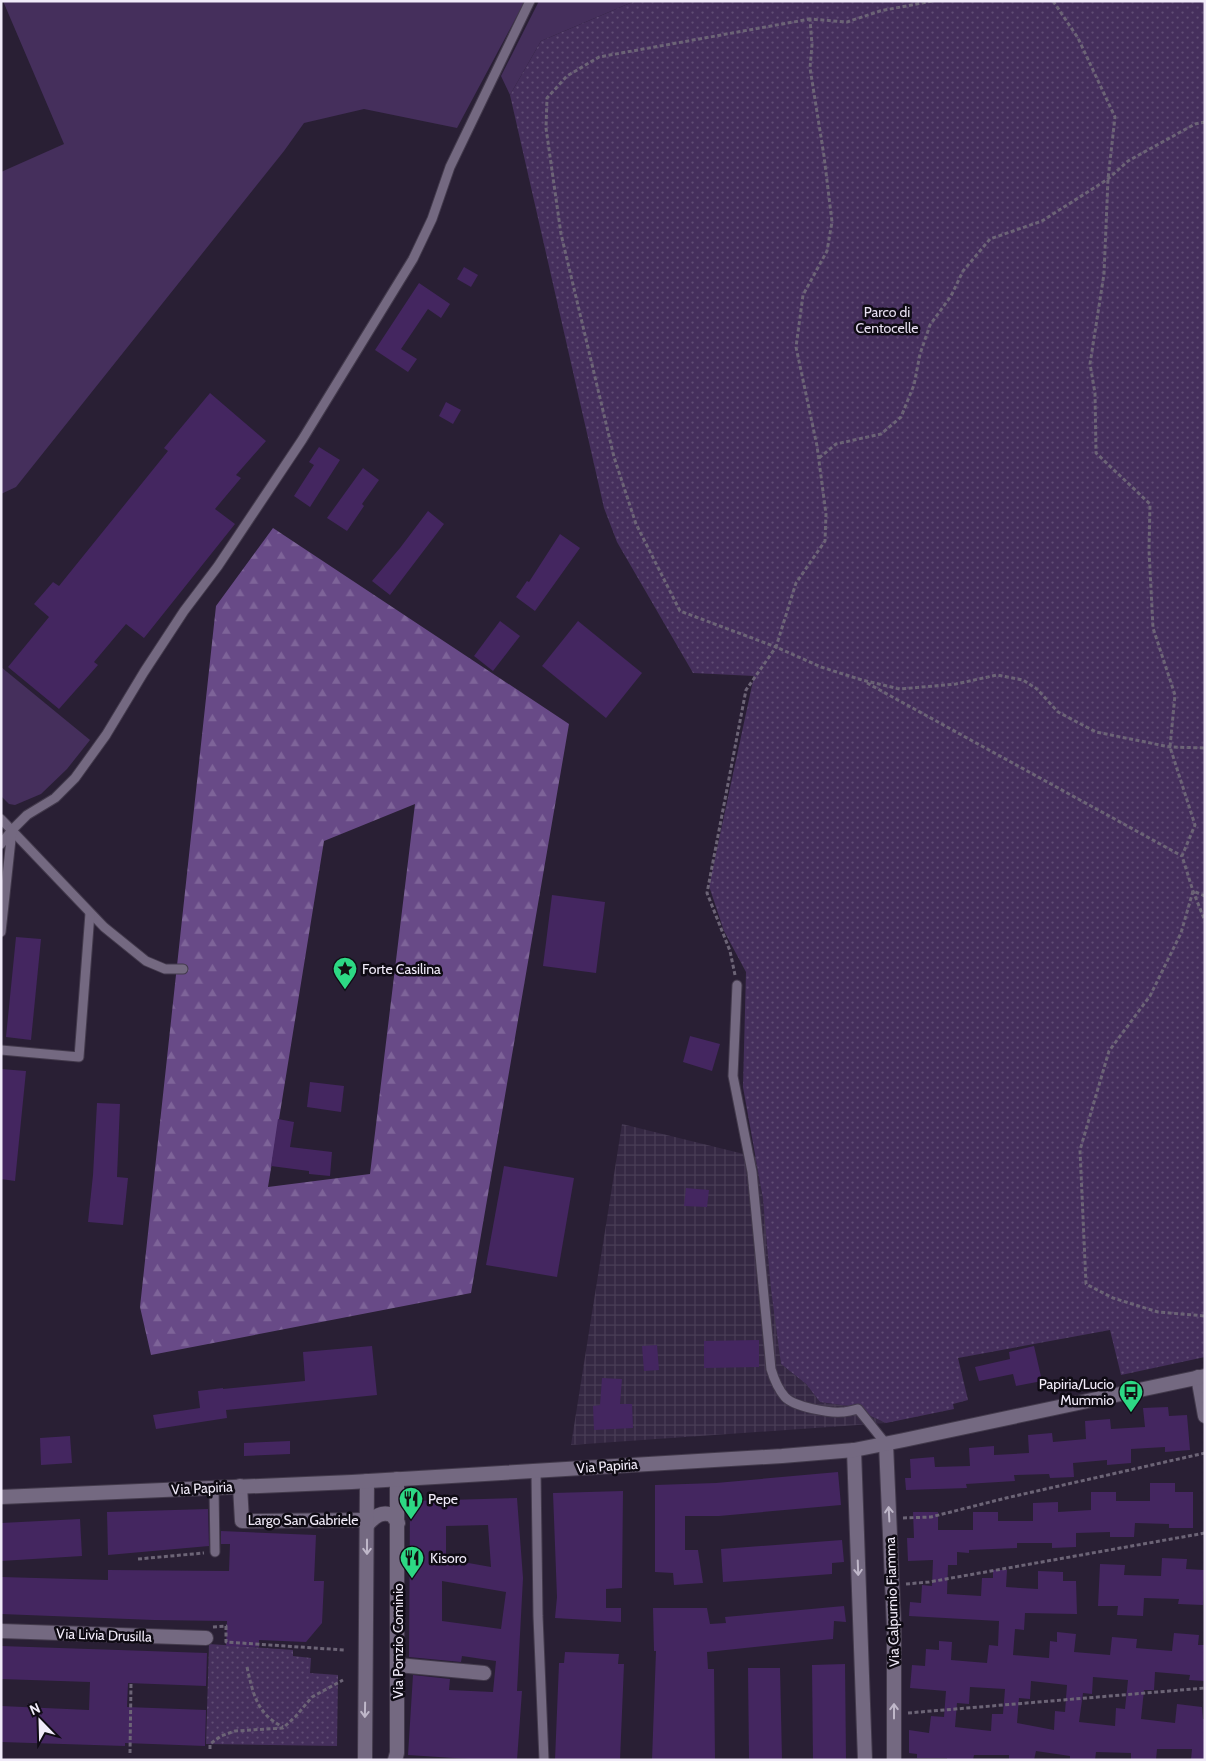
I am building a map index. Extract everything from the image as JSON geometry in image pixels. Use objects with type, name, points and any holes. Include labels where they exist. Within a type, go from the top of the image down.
[{"type":"street","name":"Via Papiria","points":[[1,1497],[367,1481],[854,1450],[1201,1377]]},
{"type":"street","points":[[1201,1377],[1205,1416]]},
{"type":"street","name":"Via Calpurnio Fiamma","points":[[886,1444],[893,1585],[894,1760]]},
{"type":"street","points":[[854,1450],[864,1760]]},
{"type":"street","name":"Via Ponzio Cominio","points":[[395,1760],[397,1753],[398,1665],[397,1479]]},
{"type":"street","points":[[365,1760],[367,1481]]},
{"type":"street","name":"Largo San Gabriele","points":[[240,1486],[242,1521],[368,1522]]},
{"type":"street","points":[[368,1522],[376,1516],[386,1514],[392,1515],[398,1523]]},
{"type":"street","name":"Via Livia Drusilla","points":[[1,1631],[206,1638]]},
{"type":"street","points":[[398,1665],[484,1673]]},
{"type":"lane","points":[[1,844],[28,815],[56,798],[75,778],[106,735],[184,611],[218,566],[302,440],[413,259],[432,219],[450,167],[530,1]]},
{"type":"lane","points":[[1,819],[104,927],[146,961],[165,969],[183,969]]},
{"type":"lane","points":[[1,932],[12,830]]},
{"type":"lane","points":[[1,1050],[79,1057],[90,913]]},
{"type":"lane","points":[[737,986],[733,1076],[752,1172],[771,1369],[786,1399],[797,1405],[841,1412],[858,1409],[886,1444]]},
{"type":"lane","points":[[536,1471],[538,1616],[544,1760]]},
{"type":"lane","points":[[214,1488],[216,1552]]},
{"type":"path","points":[[932,1],[880,11],[847,22],[810,19],[599,57],[567,76],[548,98],[546,128],[561,234],[614,457],[636,524],[680,611],[776,647],[821,667],[862,680],[900,689],[956,684],[997,675],[1024,680],[1037,689],[1058,712],[1096,732],[1170,747],[1205,748]]},
{"type":"path","points":[[1052,1],[1078,38],[1115,116],[1108,179],[1104,274],[1090,364],[1095,394],[1096,454],[1150,504],[1148,550],[1153,628],[1175,694],[1170,747],[1195,825],[1182,856],[1192,891],[1205,921]]},
{"type":"path","points":[[737,986],[730,951],[707,893],[746,690],[776,647],[796,583],[825,541],[826,514],[819,459],[796,347],[803,295],[827,251],[832,222],[823,147],[810,68],[812,45],[810,19]]},
{"type":"path","points":[[819,459],[836,444],[881,434],[902,417],[914,385],[920,354],[930,325],[951,296],[963,271],[990,239],[1042,221],[1108,179],[1128,161],[1194,124],[1205,122]]},
{"type":"path","points":[[862,680],[1182,856]]},
{"type":"path","points":[[1192,891],[1205,896]]},
{"type":"path","points":[[1192,891],[1181,933],[1150,996],[1109,1051],[1080,1150],[1086,1284],[1113,1298],[1158,1312],[1205,1316]]},
{"type":"path","points":[[890,1519],[931,1517],[1016,1495],[1205,1453]]},
{"type":"path","points":[[893,1585],[929,1582],[1205,1533]]},
{"type":"path","points":[[138,1559],[216,1552]]},
{"type":"path","points":[[206,1638],[206,1628],[226,1626],[226,1642],[344,1650]]},
{"type":"path","points":[[247,1667],[251,1687],[258,1705],[270,1721],[283,1728]]},
{"type":"path","points":[[210,1748],[210,1744],[221,1736],[235,1731],[283,1728],[312,1697],[343,1680]]},
{"type":"path","points":[[130,1753],[131,1683]]},
{"type":"path","points":[[894,1714],[1205,1688]]},
{"type":"shaded area","points":[[622,1124],[756,1157],[763,1199],[781,1364],[806,1384],[820,1402],[848,1406],[886,1423],[571,1445]]},
{"type":"green space","points":[[3,1],[525,1],[457,128],[364,109],[304,123],[284,151],[16,487],[1,494],[1,172],[64,144]]},
{"type":"green space","points":[[539,1],[635,1],[541,41],[510,95],[501,76]]},
{"type":"green space","name":"Parco di Centocelle","points":[[635,1],[1205,1],[1205,1357],[1121,1375],[1110,1330],[958,1358],[968,1400],[953,1404],[954,1409],[886,1423],[848,1406],[820,1402],[806,1384],[781,1364],[771,1289],[763,1199],[743,1087],[746,972],[724,931],[709,886],[754,676],[693,673],[617,542],[604,508],[510,95],[541,41]]},
{"type":"green space","points":[[273,528],[569,724],[471,1293],[151,1355],[140,1307],[216,606]],"holes":[[[415,804],[370,1174],[268,1187],[324,841]]]},
{"type":"green space","points":[[1,667],[90,740],[67,769],[41,794],[15,805],[9,804],[1,796]]},
{"type":"green space","points":[[209,1644],[293,1650],[293,1656],[311,1658],[310,1673],[338,1675],[337,1746],[206,1744]]},
{"type":"building","points":[[464,267],[478,275],[471,287],[457,279]]},
{"type":"building","points":[[419,283],[450,304],[441,318],[428,309],[401,349],[417,359],[408,372],[375,350]]},
{"type":"building","points":[[210,393],[266,441],[236,475],[241,478],[215,509],[235,524],[144,638],[126,624],[94,662],[98,665],[59,709],[8,667],[49,617],[34,604],[53,582],[59,586],[168,451],[164,448]]},
{"type":"building","points":[[446,402],[461,410],[453,424],[439,416]]},
{"type":"building","points":[[319,447],[340,460],[310,507],[294,496],[314,465],[309,462]]},
{"type":"building","points":[[363,468],[379,480],[362,504],[364,506],[347,531],[327,518]]},
{"type":"building","points":[[428,511],[444,524],[390,595],[372,581]]},
{"type":"building","points":[[560,534],[580,548],[535,611],[516,597],[527,581],[529,582]]},
{"type":"building","points":[[500,621],[520,636],[493,671],[474,656]]},
{"type":"building","points":[[578,621],[642,673],[606,718],[542,666]]},
{"type":"building","points":[[552,895],[605,902],[596,973],[543,966]]},
{"type":"building","points":[[16,937],[41,939],[31,1040],[6,1037]]},
{"type":"building","points":[[690,1036],[720,1044],[712,1071],[683,1062]]},
{"type":"building","points":[[1,1069],[26,1071],[15,1181],[1,1179]]},
{"type":"building","points":[[310,1082],[344,1086],[341,1112],[307,1107]]},
{"type":"building","points":[[97,1103],[120,1104],[117,1177],[128,1178],[123,1225],[88,1222]]},
{"type":"building","points":[[278,1119],[294,1122],[290,1147],[332,1152],[330,1176],[309,1174],[309,1171],[271,1166]]},
{"type":"building","points":[[504,1166],[574,1178],[557,1277],[486,1265]]},
{"type":"building","points":[[686,1188],[709,1190],[707,1207],[684,1206]]},
{"type":"building","points":[[759,1340],[759,1367],[704,1368],[704,1341]]},
{"type":"building","points":[[657,1345],[659,1370],[644,1371],[642,1346]]},
{"type":"building","points":[[372,1346],[377,1395],[226,1410],[227,1418],[156,1429],[153,1415],[200,1408],[198,1391],[305,1381],[303,1352]]},
{"type":"building","points":[[1034,1346],[1042,1381],[1016,1386],[1013,1374],[979,1381],[975,1367],[1010,1359],[1009,1352]]},
{"type":"building","points":[[602,1378],[622,1379],[620,1404],[632,1404],[633,1428],[594,1430],[593,1406],[600,1405]]},
{"type":"building","points":[[1168,1407],[1169,1416],[1187,1415],[1190,1450],[1165,1452],[1165,1447],[1131,1449],[1131,1463],[1107,1465],[1107,1460],[1073,1463],[1074,1477],[1050,1478],[1049,1474],[1014,1475],[1015,1481],[966,1484],[967,1488],[906,1490],[905,1478],[911,1478],[910,1459],[934,1457],[935,1467],[970,1466],[969,1448],[994,1446],[994,1455],[1029,1453],[1028,1435],[1052,1433],[1053,1442],[1086,1439],[1085,1421],[1110,1419],[1111,1429],[1145,1427],[1143,1408]]},
{"type":"building","points":[[70,1436],[72,1463],[41,1465],[40,1438]]},
{"type":"building","points":[[290,1441],[290,1454],[244,1456],[244,1443]]},
{"type":"building","points":[[838,1472],[841,1505],[719,1516],[685,1516],[685,1550],[698,1550],[703,1583],[674,1585],[673,1573],[655,1572],[655,1485],[716,1483]]},
{"type":"building","points":[[1150,1483],[1175,1483],[1175,1492],[1193,1492],[1193,1528],[1169,1528],[1169,1524],[1135,1523],[1134,1537],[1110,1537],[1110,1532],[1076,1533],[1076,1547],[1052,1548],[1052,1543],[1017,1543],[1017,1548],[969,1550],[969,1553],[957,1552],[957,1565],[948,1565],[947,1594],[981,1596],[982,1578],[993,1578],[993,1570],[1007,1570],[1006,1587],[1038,1589],[1038,1571],[1063,1572],[1063,1581],[1076,1581],[1077,1614],[1025,1613],[1024,1630],[1015,1629],[1013,1655],[1049,1658],[1050,1641],[1057,1642],[1057,1632],[1076,1634],[1074,1652],[1110,1655],[1112,1637],[1137,1639],[1136,1648],[1172,1651],[1174,1633],[1199,1635],[1198,1645],[1205,1645],[1205,1681],[1189,1680],[1190,1675],[1155,1672],[1154,1690],[1144,1690],[1141,1719],[1175,1723],[1177,1704],[1202,1707],[1203,1719],[1205,1719],[1205,1760],[1191,1760],[1192,1749],[1157,1749],[1156,1760],[1131,1760],[1131,1753],[1096,1752],[1095,1760],[1070,1760],[1070,1756],[1036,1751],[1034,1760],[1009,1760],[1009,1755],[974,1755],[973,1760],[947,1760],[947,1758],[917,1758],[917,1754],[909,1753],[909,1730],[929,1733],[931,1716],[944,1717],[946,1691],[910,1688],[912,1665],[925,1666],[926,1649],[939,1650],[939,1641],[952,1642],[951,1660],[987,1663],[989,1645],[998,1646],[999,1621],[909,1616],[910,1602],[921,1603],[922,1585],[932,1586],[933,1560],[908,1561],[907,1538],[914,1538],[913,1512],[938,1512],[938,1530],[973,1530],[973,1512],[998,1512],[998,1521],[1033,1521],[1033,1503],[1058,1502],[1058,1512],[1091,1510],[1091,1492],[1116,1492],[1116,1501],[1150,1501]],"holes":[[[1093,1677],[1128,1680],[1125,1709],[1116,1708],[1115,1726],[1079,1722],[1083,1693],[1092,1694]],[[1031,1681],[1067,1685],[1065,1712],[1055,1711],[1054,1730],[1017,1723],[1019,1698],[1030,1699]],[[970,1687],[1005,1689],[1003,1714],[992,1714],[991,1731],[955,1727],[957,1703],[969,1704]]]},
{"type":"building","points":[[623,1491],[622,1588],[606,1589],[606,1608],[621,1608],[621,1622],[555,1618],[557,1597],[553,1493]]},
{"type":"building","points":[[517,1498],[523,1578],[517,1691],[522,1691],[517,1760],[484,1760],[408,1755],[413,1675],[450,1679],[449,1690],[493,1692],[496,1661],[462,1656],[461,1662],[409,1657],[410,1501]],"holes":[[[488,1525],[491,1567],[446,1559],[446,1526]],[[442,1581],[506,1592],[501,1629],[442,1621]]]},
{"type":"building","points":[[208,1509],[209,1546],[108,1555],[107,1512]]},
{"type":"building","points":[[80,1519],[82,1556],[1,1561],[1,1523]]},
{"type":"building","points":[[221,1531],[316,1535],[314,1581],[324,1581],[322,1623],[306,1642],[259,1640],[259,1647],[226,1646],[227,1621],[1,1614],[1,1577],[108,1580],[108,1570],[229,1571],[230,1544],[221,1544]]},
{"type":"building","points":[[842,1540],[844,1562],[832,1563],[832,1574],[723,1582],[721,1549]]},
{"type":"building","points":[[1162,1558],[1187,1559],[1186,1569],[1204,1570],[1203,1605],[1178,1604],[1179,1599],[1144,1598],[1143,1616],[1117,1615],[1118,1606],[1098,1606],[1100,1564],[1125,1565],[1124,1575],[1161,1576]]},
{"type":"building","points":[[844,1606],[846,1622],[834,1621],[833,1639],[707,1652],[708,1669],[714,1669],[715,1760],[652,1760],[656,1651],[654,1651],[653,1608],[707,1608],[710,1624],[726,1623],[725,1617]]},
{"type":"building","points":[[1,1646],[207,1653],[206,1686],[128,1683],[127,1707],[206,1710],[205,1746],[125,1743],[125,1746],[1,1742],[1,1706],[89,1710],[90,1682],[1,1679]]},
{"type":"building","points":[[565,1652],[619,1654],[618,1664],[624,1664],[620,1760],[555,1760],[559,1663],[564,1663]]},
{"type":"building","points":[[845,1664],[846,1760],[813,1760],[812,1665]]},
{"type":"building","points":[[748,1668],[780,1668],[782,1760],[749,1760]]},
{"type":"place","name":"Forte Casilina","points":[[345,990]]},
{"type":"place","name":"Papiria/Lucio Mummio","points":[[1131,1413]]},
{"type":"place","name":"Pepe","points":[[411,1520]]},
{"type":"place","name":"Kisoro","points":[[412,1579]]}]
